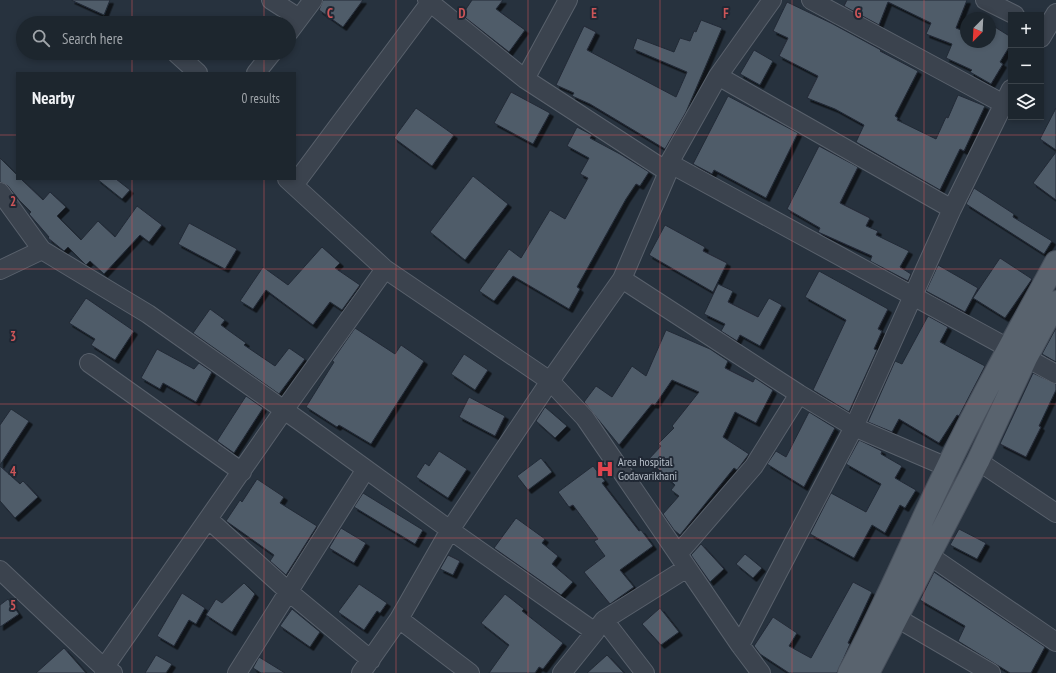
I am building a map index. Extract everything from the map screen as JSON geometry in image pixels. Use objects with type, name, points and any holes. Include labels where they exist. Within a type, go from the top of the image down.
[{"type":"main road","points":[[868,673],[930,556],[967,479],[978,462],[1017,353],[1056,262]]},
{"type":"main road","points":[[849,673],[879,616],[947,467],[1017,353],[1056,302]]},
{"type":"street","points":[[271,0],[286,16]]},
{"type":"street","points":[[296,22],[314,0]]},
{"type":"street","points":[[525,79],[568,0]]},
{"type":"street","points":[[208,519],[290,592],[366,666],[399,619],[450,530],[550,381],[622,279],[669,168],[718,76],[772,0]]},
{"type":"street","points":[[740,646],[854,427],[912,295],[1007,96],[811,0]]},
{"type":"street","points":[[985,0],[1009,12]]},
{"type":"street","points":[[296,175],[430,1],[525,79],[669,168],[912,295],[1056,374]]},
{"type":"street","points":[[1044,29],[1056,13]]},
{"type":"street","points":[[184,60],[197,72]]},
{"type":"street","points":[[257,72],[266,60]]},
{"type":"street","points":[[718,76],[952,209]]},
{"type":"street","points":[[291,182],[385,269],[550,381],[585,418],[740,646],[761,673]]},
{"type":"street","points":[[0,192],[42,250],[148,314],[450,530],[599,626],[645,673]]},
{"type":"street","points":[[0,270],[42,250]]},
{"type":"street","points":[[0,570],[107,671],[208,519],[385,269]]},
{"type":"street","points":[[622,279],[799,394],[854,427],[947,467]]},
{"type":"street","points":[[89,363],[242,472]]},
{"type":"street","points":[[562,673],[599,626],[682,561],[754,466],[799,394]]},
{"type":"street","points":[[978,462],[1056,513]]},
{"type":"street","points":[[238,673],[366,469]]},
{"type":"street","points":[[930,556],[1056,642]]},
{"type":"street","points":[[897,618],[991,673]]},
{"type":"street","points":[[399,619],[470,673]]},
{"type":"building","points":[[71,0],[110,0],[104,15]]},
{"type":"building","points":[[323,0],[363,0],[343,27],[319,10]]},
{"type":"building","points":[[472,0],[503,0],[496,9],[525,30],[509,52],[462,15]]},
{"type":"building","points":[[847,0],[967,0],[962,12],[960,12],[960,18],[956,28],[960,30],[960,48],[996,48],[996,28],[1008,35],[1008,49],[1000,62],[1003,64],[991,84],[970,72],[972,70],[946,58],[952,44],[926,34],[931,23],[888,2],[879,25],[844,6]]},
{"type":"building","points":[[787,2],[831,23],[918,71],[895,116],[898,118],[897,120],[936,139],[946,117],[948,118],[958,95],[985,106],[964,151],[960,149],[940,190],[856,142],[864,125],[835,109],[807,98],[818,76],[779,56],[788,38],[773,31]]},
{"type":"building","points":[[701,20],[722,28],[686,112],[665,149],[590,104],[572,96],[574,93],[556,85],[584,26],[596,32],[587,50],[676,97],[687,72],[633,49],[637,38],[674,52],[680,38],[690,41]]},
{"type":"building","points":[[754,50],[773,61],[760,85],[740,74]]},
{"type":"building","points":[[511,92],[550,113],[533,144],[494,123]]},
{"type":"building","points":[[728,96],[798,133],[766,198],[714,170],[712,174],[693,164]]},
{"type":"building","points":[[416,108],[454,135],[432,166],[394,138]]},
{"type":"building","points":[[1056,108],[1056,150],[1040,139]]},
{"type":"building","points":[[577,127],[592,135],[590,138],[649,172],[640,186],[636,184],[626,199],[577,287],[580,289],[569,309],[513,276],[494,301],[479,291],[509,249],[521,258],[550,210],[565,219],[588,178],[580,174],[589,158],[567,146]]},
{"type":"building","points":[[819,146],[858,167],[840,203],[870,218],[866,226],[878,231],[876,235],[909,251],[900,267],[911,274],[908,281],[870,261],[872,256],[818,232],[820,228],[787,209]]},
{"type":"building","points":[[1056,152],[1056,200],[1033,183]]},
{"type":"building","points":[[0,158],[16,174],[16,180],[22,180],[43,200],[50,192],[66,207],[57,216],[81,240],[98,221],[115,237],[137,206],[162,225],[149,242],[140,235],[104,274],[90,261],[86,265],[68,247],[64,251],[48,238],[49,237],[29,214],[31,212],[8,186],[0,182]]},
{"type":"building","points":[[473,176],[508,204],[465,260],[430,232]]},
{"type":"building","points":[[98,180],[117,180],[130,190],[122,199]]},
{"type":"building","points":[[974,188],[1014,214],[1013,217],[1052,241],[1044,254],[966,204]]},
{"type":"building","points":[[189,223],[237,249],[225,269],[178,244]]},
{"type":"building","points":[[665,225],[705,247],[703,251],[727,263],[713,292],[649,255]]},
{"type":"building","points":[[322,247],[340,263],[335,268],[360,285],[342,310],[330,302],[313,325],[266,290],[253,309],[240,301],[263,267],[288,285]]},
{"type":"building","points":[[1000,258],[1032,279],[1005,318],[973,298]]},
{"type":"building","points":[[938,265],[978,288],[965,312],[926,291]]},
{"type":"building","points":[[819,271],[888,309],[878,329],[882,331],[874,349],[877,350],[849,412],[813,390],[846,320],[805,297]]},
{"type":"building","points":[[718,284],[733,291],[728,302],[758,317],[769,298],[782,305],[760,346],[740,335],[737,341],[721,331],[725,324],[704,314]]},
{"type":"building","points":[[86,298],[134,331],[115,360],[91,345],[95,339],[69,323]]},
{"type":"building","points":[[210,309],[225,320],[221,325],[246,343],[244,345],[275,366],[289,348],[305,359],[279,394],[193,333]]},
{"type":"building","points":[[928,316],[948,327],[940,342],[985,366],[959,416],[957,415],[939,443],[899,419],[892,432],[868,422],[895,361],[902,364]]},
{"type":"building","points":[[355,328],[395,354],[401,345],[424,361],[371,444],[339,425],[337,427],[306,407],[334,362],[332,361]]},
{"type":"building","points":[[1056,328],[1056,362],[1042,354]]},
{"type":"building","points":[[666,330],[710,349],[728,361],[725,368],[753,382],[755,378],[773,390],[756,423],[735,412],[723,437],[749,454],[737,470],[734,468],[680,535],[674,530],[663,514],[679,496],[671,490],[675,485],[648,460],[661,446],[658,444],[674,428],[672,426],[699,392],[672,380],[655,405],[652,404],[619,445],[584,402],[596,386],[612,397],[632,366],[646,376]]},
{"type":"building","points":[[157,349],[194,369],[199,363],[212,372],[196,402],[163,383],[160,389],[141,378]]},
{"type":"building","points":[[464,354],[488,370],[475,390],[451,374]]},
{"type":"building","points":[[1033,373],[1056,384],[1056,390],[1039,426],[1041,427],[1026,457],[1000,444]]},
{"type":"building","points":[[246,396],[263,408],[234,453],[217,441]]},
{"type":"building","points":[[469,397],[505,416],[495,436],[459,417]]},
{"type":"building","points":[[545,407],[567,426],[555,438],[536,421]]},
{"type":"building","points":[[11,409],[29,421],[0,465],[0,425]]},
{"type":"building","points":[[809,412],[835,428],[804,487],[767,464],[776,451],[786,457]]},
{"type":"building","points":[[859,440],[882,451],[881,454],[902,466],[895,478],[916,490],[905,508],[900,505],[885,533],[872,525],[854,558],[810,534],[831,493],[866,512],[881,484],[846,464]]},
{"type":"building","points":[[439,451],[467,469],[448,498],[416,477],[425,463],[429,466]]},
{"type":"building","points":[[541,458],[552,472],[528,490],[517,476]]},
{"type":"building","points":[[0,466],[20,484],[23,481],[38,497],[15,518],[0,501]]},
{"type":"building","points":[[593,466],[605,481],[602,483],[639,531],[641,530],[653,546],[620,570],[634,587],[610,604],[584,572],[605,556],[594,541],[598,539],[573,505],[569,507],[558,492]]},
{"type":"building","points":[[257,479],[284,497],[280,503],[317,526],[286,575],[270,561],[274,555],[226,521],[240,500],[242,502]]},
{"type":"building","points":[[363,493],[423,530],[415,544],[354,507]]},
{"type":"building","points":[[516,518],[545,539],[542,543],[558,556],[552,564],[573,582],[561,595],[494,548]]},
{"type":"building","points":[[341,528],[366,543],[354,563],[329,548]]},
{"type":"building","points":[[959,529],[986,543],[977,559],[950,545]]},
{"type":"building","points":[[701,544],[724,569],[710,582],[691,555]]},
{"type":"building","points":[[745,554],[762,568],[753,578],[736,564]]},
{"type":"building","points":[[448,555],[460,561],[453,575],[440,569]]},
{"type":"building","points":[[934,572],[1045,647],[1031,673],[1010,673],[958,641],[965,626],[920,600]]},
{"type":"building","points":[[853,582],[872,592],[848,643],[850,644],[837,673],[789,673],[760,654],[754,646],[773,617],[797,633],[789,646],[811,658]]},
{"type":"building","points":[[244,583],[255,594],[232,632],[206,615],[216,599],[222,603]]},
{"type":"building","points":[[359,584],[387,603],[380,613],[377,611],[364,630],[338,612]]},
{"type":"building","points":[[182,593],[205,608],[196,624],[189,620],[174,646],[157,636]]},
{"type":"building","points":[[505,594],[524,609],[522,611],[563,643],[543,669],[539,667],[535,673],[489,673],[509,645],[481,623]]},
{"type":"building","points":[[8,599],[19,614],[0,627],[0,605]]},
{"type":"building","points":[[660,608],[679,632],[661,645],[642,624]]},
{"type":"building","points":[[292,609],[320,632],[310,647],[280,626]]},
{"type":"building","points":[[64,648],[86,673],[36,673]]},
{"type":"building","points":[[156,655],[172,664],[166,673],[145,673]]},
{"type":"building","points":[[607,655],[624,673],[587,673]]},
{"type":"building","points":[[259,657],[285,673],[261,673],[253,668]]},
{"type":"place","name":"Area hospital Godavarikhani","points":[[605,469]]}]
